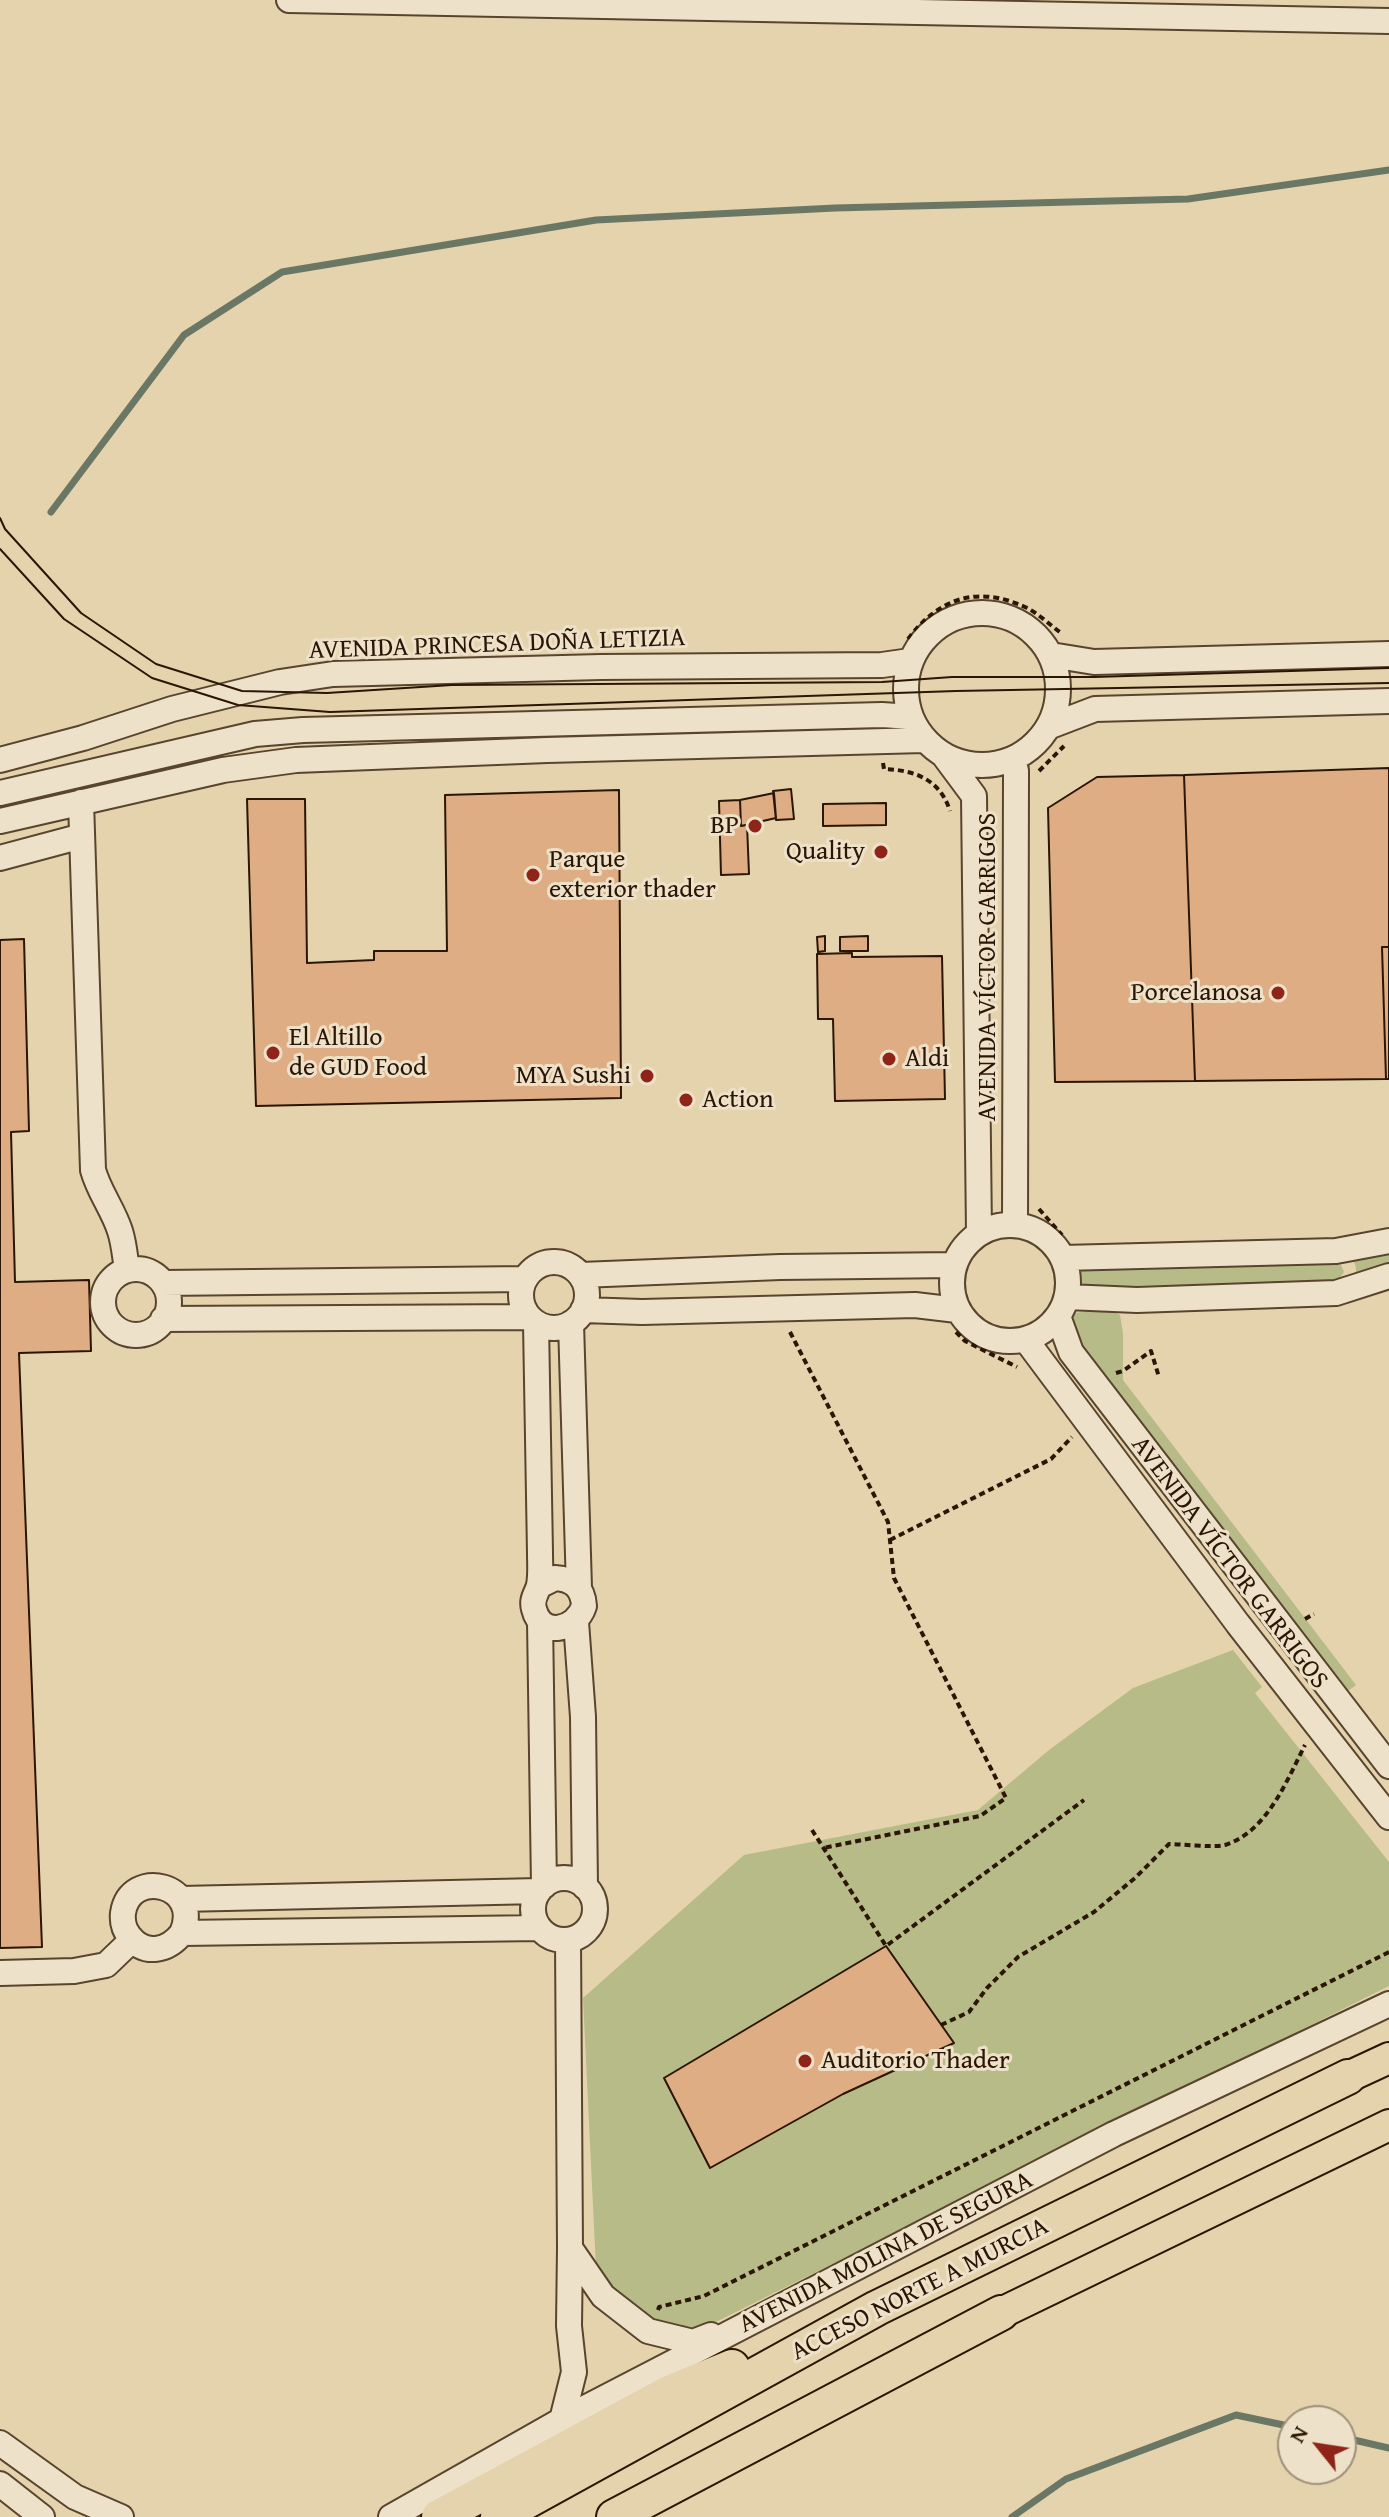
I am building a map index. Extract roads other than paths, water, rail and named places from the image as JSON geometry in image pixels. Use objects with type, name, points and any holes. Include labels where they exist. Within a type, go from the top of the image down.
[{"type":"highway","name":"ACCESO NORTE A MURCIA","points":[[498,2517],[877,2308],[1348,2077]]},
{"type":"highway","points":[[439,2517],[669,2393],[877,2308]]},
{"type":"highway","points":[[642,2517],[1001,2313]]},
{"type":"highway","points":[[614,2517],[1001,2313]]},
{"type":"highway","points":[[650,2517],[688,2492]]},
{"type":"main road","points":[[1348,2077],[1389,2058]]},
{"type":"main road","points":[[1001,2313],[1389,2125]]},
{"type":"street","points":[[289,0],[1389,21]]},
{"type":"street","points":[[991,613],[1018,621],[1039,638],[1051,655],[1058,683],[1057,706],[1048,727],[1031,748],[1009,761],[983,766],[945,757],[924,740],[911,717],[905,688],[908,651],[939,625],[964,614],[991,613]]},
{"type":"street","name":"AVENIDA PRINCESA DOÑA LETIZIA","points":[[0,760],[83,738],[186,705],[280,682],[333,674],[586,667],[882,665],[908,651]]},
{"type":"street","points":[[1051,655],[1094,662],[1389,654]]},
{"type":"street","points":[[1048,727],[1095,709],[1389,701]]},
{"type":"street","points":[[0,793],[255,734],[303,730],[911,717]]},
{"type":"street","points":[[0,821],[223,770],[296,760],[924,740]]},
{"type":"street","name":"AVENIDA VÍCTOR GARRIGOS","points":[[945,757],[974,796],[979,1233]]},
{"type":"street","name":"AVENIDA VÍCTOR GARRIGOS","points":[[1009,761],[1016,770],[1015,1224]]},
{"type":"street","points":[[81,802],[93,1170],[98,1188],[121,1232],[127,1270]]},
{"type":"street","points":[[0,858],[82,836]]},
{"type":"street","points":[[163,1319],[532,1320],[554,1328],[577,1316],[915,1305],[952,1317],[987,1337],[1007,1342],[1026,1340],[1044,1331],[1063,1307],[1068,1278],[1063,1258],[1052,1241],[1035,1230],[1015,1224],[997,1225],[979,1233],[963,1247],[954,1265],[952,1317]]},
{"type":"street","points":[[1063,1258],[1336,1251],[1389,1241]]},
{"type":"street","points":[[1336,1251],[1350,1262],[1349,1279],[1336,1293]]},
{"type":"street","points":[[576,1622],[562,1629],[546,1626],[535,1613],[533,1602],[539,1586],[532,1320],[522,1305],[521,1292],[532,1269],[556,1261],[569,1265],[581,1275],[587,1298],[577,1316],[579,1588],[584,1606],[576,1622],[583,1717],[585,1887]]},
{"type":"street","points":[[581,1275],[780,1267],[954,1265]]},
{"type":"street","points":[[143,1269],[163,1283],[169,1301],[163,1319],[150,1331],[142,1334],[121,1331],[112,1325],[106,1315],[104,1293],[109,1283],[127,1270],[143,1269]]},
{"type":"street","points":[[1063,1307],[1137,1300],[1336,1293],[1389,1276]]},
{"type":"street","points":[[163,1283],[525,1279]]},
{"type":"street","name":"AVENIDA VÍCTOR GARRIGOS","points":[[1063,1307],[1071,1352],[1389,1766]]},
{"type":"street","name":"AVENIDA VÍCTOR GARRIGOS","points":[[1026,1340],[1238,1624],[1389,1817]]},
{"type":"street","points":[[539,1586],[555,1578],[572,1581],[579,1588]]},
{"type":"street","points":[[181,1899],[542,1888],[559,1879],[568,1879],[585,1887],[595,1907],[588,1929],[579,1936],[568,1940],[552,1938],[539,1928],[533,1913],[535,1898],[542,1888],[540,1621]]},
{"type":"street","points":[[145,1887],[165,1887],[181,1899],[187,1916],[182,1933],[176,1941],[158,1949],[149,1949],[132,1940],[126,1931],[124,1910],[135,1892],[145,1887]]},
{"type":"street","points":[[182,1933],[539,1928]]},
{"type":"street","points":[[0,1973],[74,1971],[106,1965],[132,1940]]},
{"type":"street","points":[[562,2420],[574,2372],[569,2326],[568,1940]]},
{"type":"street","name":"AVENIDA MOLINA DE SEGURA","points":[[391,2517],[562,2420],[1114,2134],[1389,2004]]},
{"type":"street","points":[[570,2248],[603,2296],[649,2331],[693,2342],[759,2318]]},
{"type":"street","points":[[0,2443],[75,2497],[121,2517]]},
{"type":"street","points":[[0,2484],[42,2517]]},
{"type":"waterway","points":[[51,512],[184,335],[282,272],[596,220],[835,208],[1188,199],[1389,170]]},
{"type":"waterway","points":[[1012,2517],[1066,2479],[1236,2415],[1277,2424]]},
{"type":"waterway","points":[[1357,2441],[1389,2448]]},
{"type":"tram line","points":[[0,518],[5,529],[81,613],[156,664],[242,691],[327,693],[452,685],[882,682],[952,677],[1094,677],[1389,668]]},
{"type":"tram line","points":[[0,549],[64,619],[152,678],[238,705],[330,712],[956,691],[1389,683]]},
{"type":"place","name":"BP","points":[[755,826]]},
{"type":"place","name":"Quality","points":[[881,852]]},
{"type":"place","name":"Parque exterior thader","points":[[533,875]]},
{"type":"place","name":"Porcelanosa","points":[[1278,993]]},
{"type":"place","name":"El Altillo de GUD Food","points":[[273,1053]]},
{"type":"place","name":"Aldi","points":[[889,1059]]},
{"type":"place","name":"MYA Sushi","points":[[647,1076]]},
{"type":"place","name":"Action","points":[[686,1100]]},
{"type":"place","name":"Auditorio Thader","points":[[805,2061]]}]
